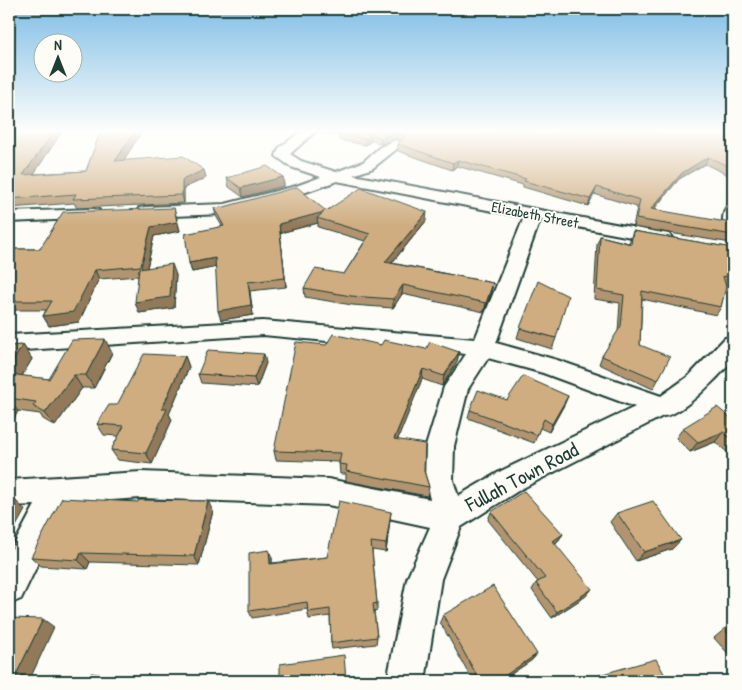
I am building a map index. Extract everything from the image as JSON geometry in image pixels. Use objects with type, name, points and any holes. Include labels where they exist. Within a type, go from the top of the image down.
[{"type":"street","name":"Elizabeth Street","points":[[293,162],[338,177],[533,215],[675,240]]},
{"type":"street","points":[[133,213],[225,209],[338,177],[371,162]]},
{"type":"street","points":[[733,209],[731,218],[733,230]]},
{"type":"street","points":[[9,217],[104,214]]},
{"type":"street","points":[[9,493],[141,485],[328,492],[450,517],[439,480],[440,446],[456,387],[483,348],[533,215]]},
{"type":"street","points":[[9,344],[263,328],[483,348],[549,366],[665,407]]},
{"type":"street","name":"Fullah Town Road","points":[[406,681],[424,579],[450,517],[511,480],[656,408],[665,407],[706,375],[733,344]]},
{"type":"street","points":[[9,587],[58,490]]},
{"type":"building","points":[[9,162],[32,162],[23,175],[86,171],[89,162],[192,162],[204,170],[182,180],[182,195],[73,199],[76,194],[9,199]]},
{"type":"building","points":[[466,162],[700,162],[682,173],[651,209],[726,222],[733,229],[733,235],[636,219],[640,200],[597,187],[590,199],[524,181],[526,179]]},
{"type":"building","points":[[719,162],[733,162],[732,168]]},
{"type":"building","points":[[267,166],[283,177],[241,188],[227,178]]},
{"type":"building","points":[[297,187],[326,211],[361,188],[427,212],[385,262],[493,283],[486,303],[403,285],[393,299],[351,296],[304,288],[315,269],[344,274],[370,234],[317,218],[324,212],[279,224],[285,278],[248,282],[251,305],[218,311],[215,258],[189,263],[185,234],[224,226],[214,208]]},
{"type":"building","points":[[174,208],[177,222],[151,227],[141,266],[95,270],[73,312],[43,316],[52,301],[9,301],[9,249],[40,249],[63,212]]},
{"type":"building","points":[[633,231],[733,248],[733,278],[723,276],[726,287],[721,307],[642,291],[640,345],[670,357],[658,380],[602,356],[621,326],[624,295],[597,290],[600,236],[631,244]]},
{"type":"building","points":[[172,264],[170,297],[135,302],[139,269]]},
{"type":"building","points":[[538,281],[568,296],[556,338],[520,328]]},
{"type":"building","points":[[333,334],[381,345],[384,340],[426,349],[430,342],[459,352],[444,376],[423,369],[394,439],[425,444],[424,471],[429,487],[346,471],[347,465],[339,464],[341,453],[274,451],[296,342],[326,345]]},
{"type":"building","points":[[105,339],[86,375],[74,375],[45,413],[33,406],[36,402],[9,398],[9,374],[49,379],[72,340]]},
{"type":"building","points":[[23,345],[9,367],[9,346]]},
{"type":"building","points":[[208,350],[264,354],[254,378],[198,374]]},
{"type":"building","points":[[144,354],[185,356],[162,409],[167,409],[146,453],[111,450],[124,426],[97,424],[109,405],[117,405]]},
{"type":"building","points":[[523,376],[568,396],[552,424],[544,419],[537,435],[470,410],[478,390],[507,400]]},
{"type":"building","points":[[717,407],[733,420],[733,440],[723,432],[698,442],[683,428]]},
{"type":"building","points":[[524,491],[563,534],[553,541],[592,589],[557,612],[536,583],[545,578],[491,512]]},
{"type":"building","points":[[62,498],[138,502],[139,500],[208,501],[194,556],[81,553],[78,560],[31,557]]},
{"type":"building","points":[[9,500],[15,500],[9,511]]},
{"type":"building","points":[[339,501],[391,512],[386,544],[371,542],[377,603],[373,604],[377,637],[331,643],[330,609],[308,612],[307,602],[249,611],[249,553],[269,550],[270,564],[327,557]]},
{"type":"building","points":[[653,501],[681,540],[644,552],[617,513]]},
{"type":"building","points":[[493,586],[537,654],[497,681],[480,681],[443,615]]},
{"type":"building","points":[[9,618],[43,619],[13,681],[9,681]]},
{"type":"building","points":[[733,625],[733,639],[726,631]]},
{"type":"building","points":[[344,655],[346,681],[280,681],[280,664]]},
{"type":"building","points":[[656,659],[668,681],[602,681],[599,675]]},
{"type":"building","points":[[91,673],[121,677],[119,681],[88,681]]}]
